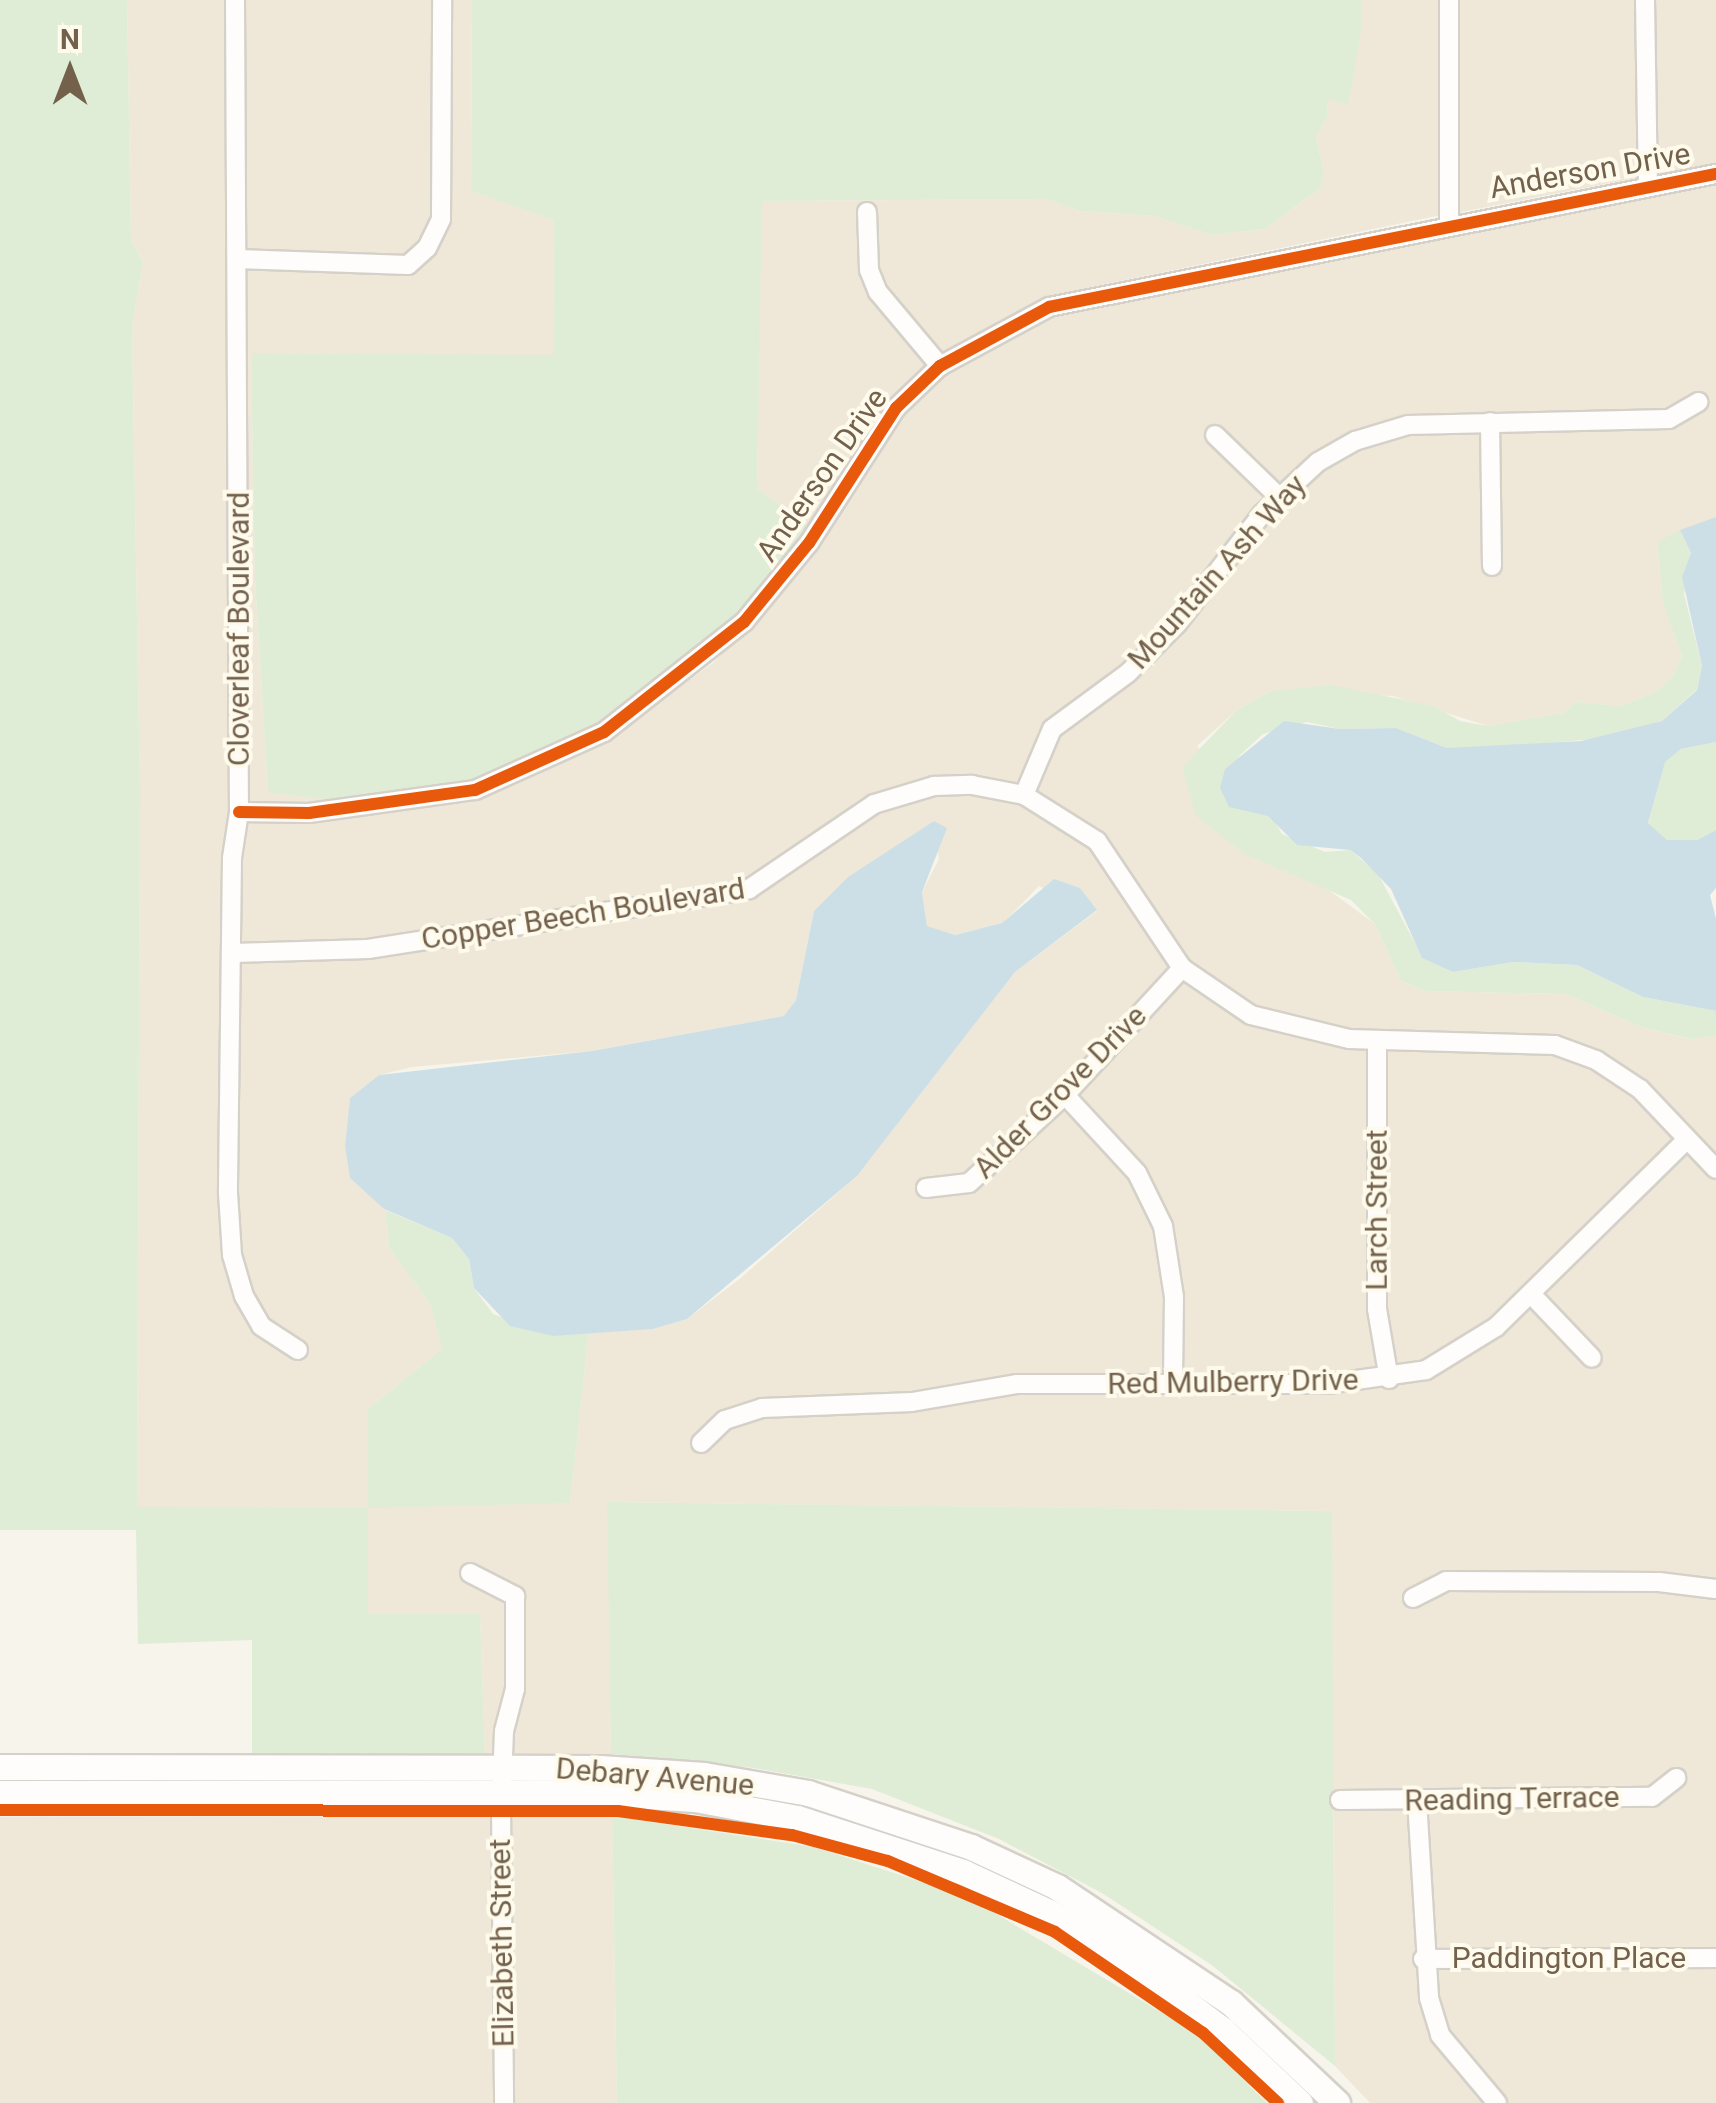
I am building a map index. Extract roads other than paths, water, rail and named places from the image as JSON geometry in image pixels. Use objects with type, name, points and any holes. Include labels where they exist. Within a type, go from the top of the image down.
[{"type":"main road","name":"Debary Avenue","points":[[0,1767],[503,1780],[695,1799],[798,1818],[964,1872],[1126,1958],[1222,2030],[1300,2103]]},
{"type":"main road","name":"Debary Avenue","points":[[0,1792],[704,1775],[808,1793],[972,1846],[1135,1934],[1231,2002],[1337,2103]]},
{"type":"street","name":"Cloverleaf Boulevard","points":[[235,0],[239,812],[232,858],[232,1255],[261,1326],[298,1350]]},
{"type":"street","points":[[238,259],[408,264],[427,248],[442,219],[442,0]]},
{"type":"street","points":[[1448,222],[1449,0]]},
{"type":"street","points":[[1645,0],[1648,184]]},
{"type":"street","name":"Anderson Drive","points":[[239,812],[309,813],[474,790],[540,765],[629,716],[744,622],[809,543],[896,408],[940,366],[1005,326],[1088,296],[1448,222],[1716,174]]},
{"type":"street","points":[[867,212],[869,270],[878,292],[940,366]]},
{"type":"street","name":"Mountain Ash Way","points":[[1024,795],[1052,728],[1128,672],[1177,624],[1278,496],[1318,462],[1381,432],[1439,421],[1669,418],[1698,402]]},
{"type":"street","points":[[1490,422],[1492,566]]},
{"type":"street","points":[[1215,435],[1278,496]]},
{"type":"street","name":"Copper Beech Boulevard","points":[[233,953],[368,949],[715,896],[768,880],[855,815],[892,797],[954,785],[1024,795],[1097,841],[1182,968],[1251,1014],[1287,1029],[1376,1041],[1555,1044],[1596,1060],[1640,1089],[1716,1169]]},
{"type":"street","name":"Alder Grove Drive","points":[[926,1188],[969,1183],[1064,1095],[1182,968]]},
{"type":"street","name":"Larch Street","points":[[1376,1041],[1377,1309],[1389,1379]]},
{"type":"street","points":[[1064,1095],[1137,1172],[1164,1226],[1174,1296],[1173,1384]]},
{"type":"street","name":"Red Mulberry Drive","points":[[701,1443],[726,1420],[762,1408],[912,1402],[1016,1384],[1389,1379],[1461,1353],[1532,1294],[1687,1139]]},
{"type":"street","points":[[1532,1294],[1592,1358]]},
{"type":"street","name":"Elizabeth Street","points":[[470,1573],[516,1596],[514,1689],[503,1780],[504,2103]]},
{"type":"street","points":[[1414,1598],[1446,1581],[1659,1582],[1716,1589]]},
{"type":"street","name":"Reading Terrace","points":[[1340,1800],[1652,1798],[1676,1778]]},
{"type":"street","points":[[1417,1800],[1423,1958],[1440,2035],[1496,2103]]},
{"type":"street","name":"Paddington Place","points":[[1423,1958],[1716,1958]]}]
